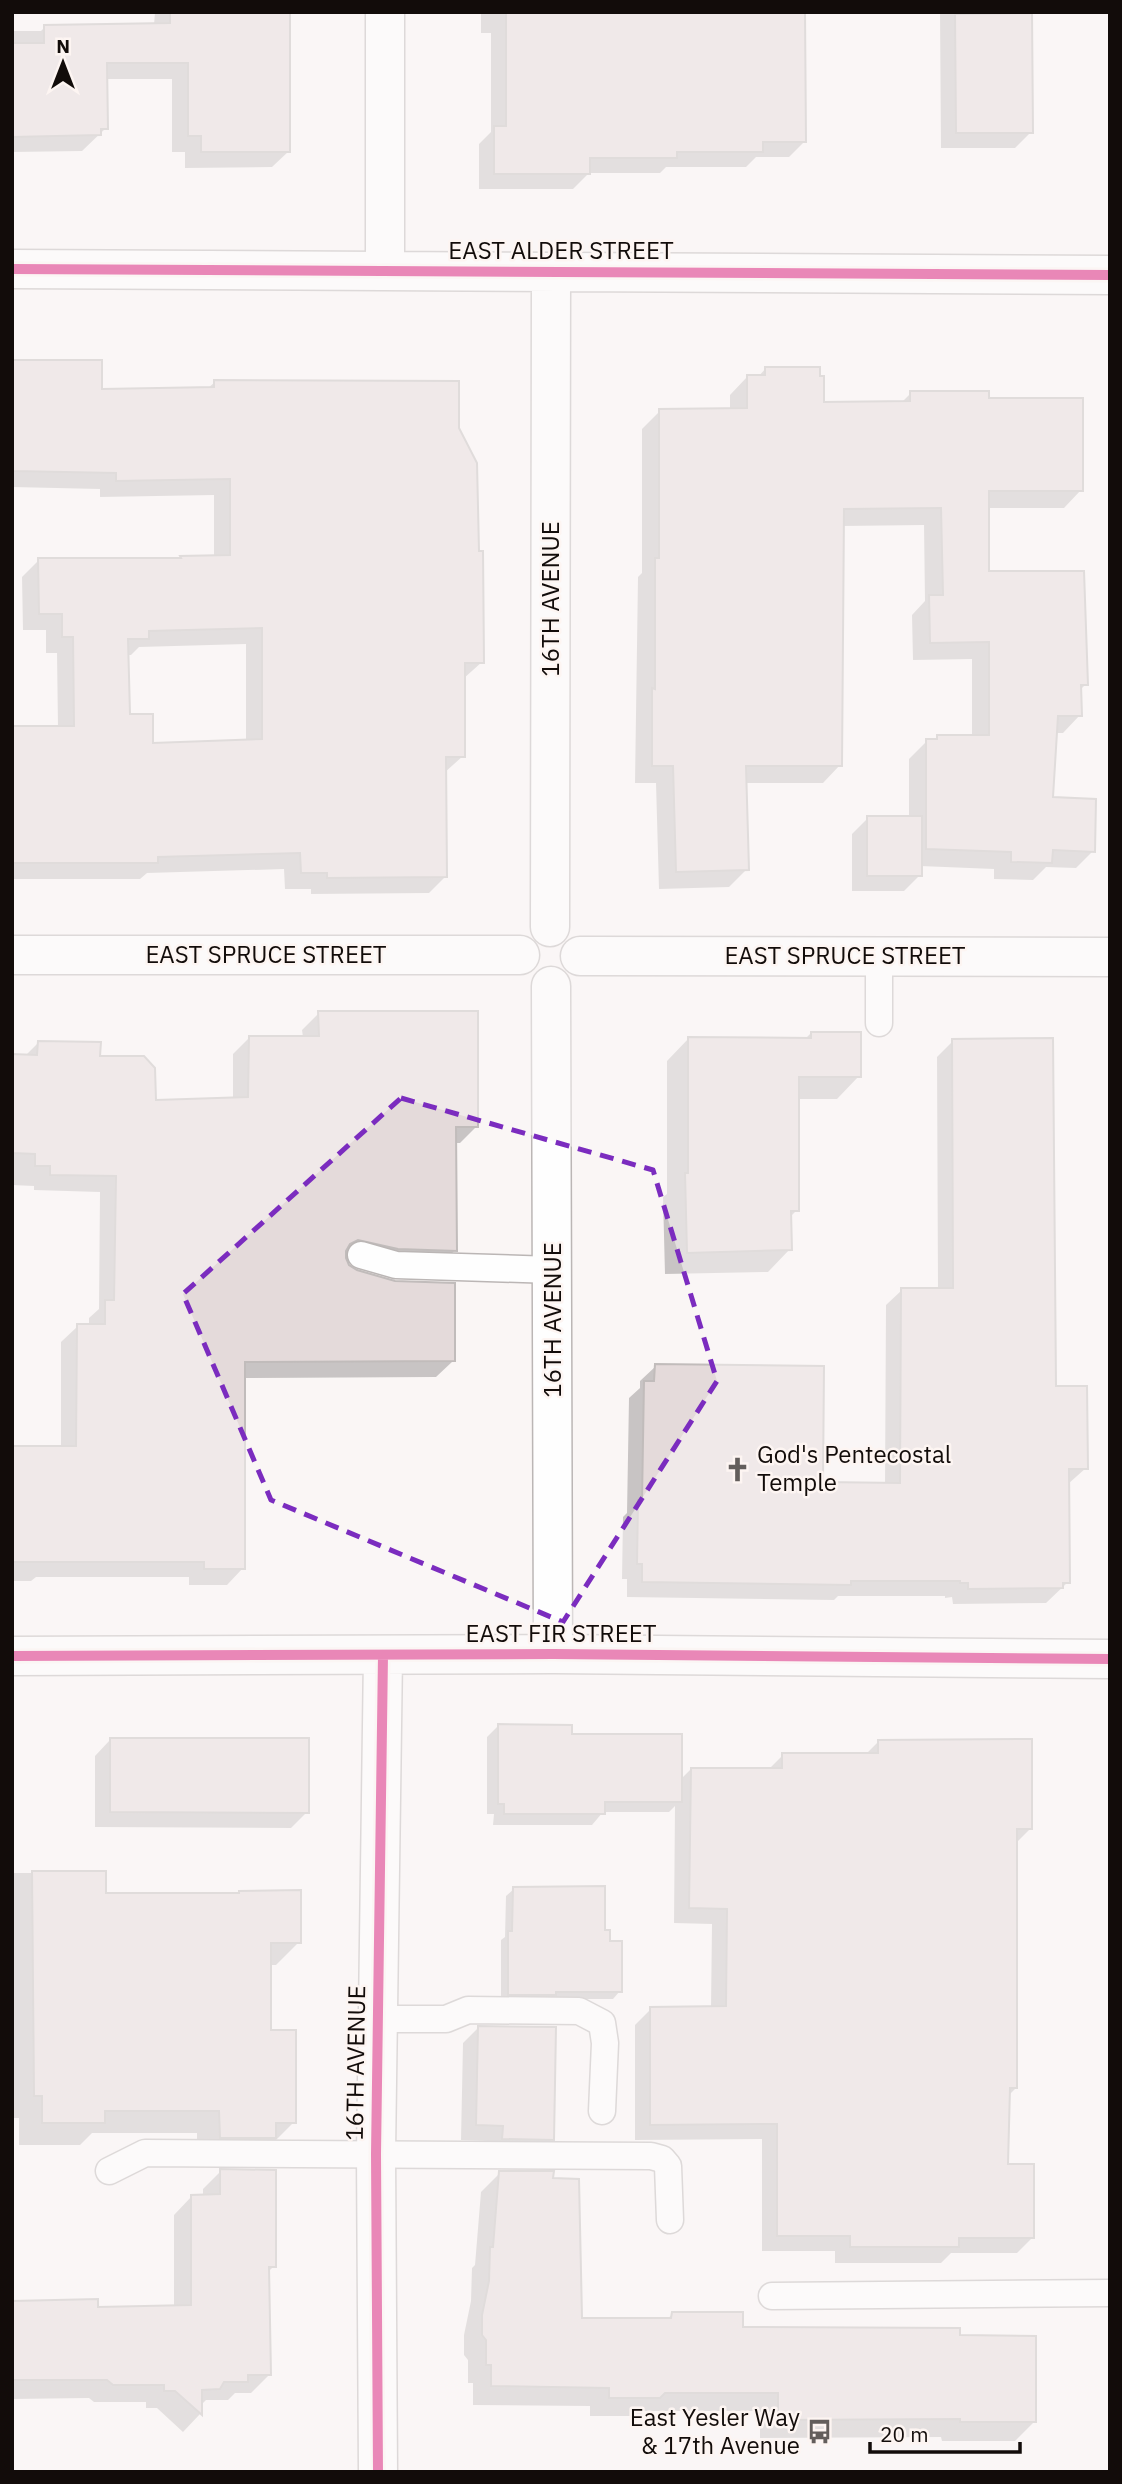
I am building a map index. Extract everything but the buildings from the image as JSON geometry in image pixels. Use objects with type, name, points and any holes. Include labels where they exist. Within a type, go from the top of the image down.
[{"type":"street","points":[[385,12],[385,271]]},
{"type":"street","name":"EAST ALDER STREET","points":[[12,269],[1110,275]]},
{"type":"street","name":"16TH AVENUE","points":[[550,927],[551,272]]},
{"type":"street","points":[[550,927],[568,932],[575,939],[580,956],[578,968],[572,977],[565,983],[551,986],[537,984],[529,978],[523,970],[520,955],[524,941],[530,934],[550,927]]},
{"type":"street","name":"EAST SPRUCE STREET","points":[[12,955],[520,955]]},
{"type":"street","name":"EAST SPRUCE STREET","points":[[580,956],[1110,957]]},
{"type":"street","name":"16TH AVENUE","points":[[551,986],[552,1654]]},
{"type":"street","name":"16TH AVENUE","points":[[378,2472],[376,2154],[383,1654]]},
{"type":"street","name":"EAST FIR STREET","points":[[12,1657],[552,1654],[1110,1659]]},
{"type":"lane","points":[[879,956],[879,1023]]},
{"type":"lane","points":[[361,1255],[396,1265],[552,1270]]},
{"type":"lane","points":[[378,2019],[446,2019],[468,2010],[579,2011],[602,2023],[605,2043],[602,2111]]},
{"type":"lane","points":[[109,2171],[145,2153],[651,2156],[662,2160],[668,2166],[670,2220]]},
{"type":"lane","points":[[772,2296],[1110,2293]]},
{"type":"highlighted area","points":[[401,1098],[653,1170],[717,1381],[563,1622],[271,1500],[183,1294]]},
{"type":"cycle path","points":[[12,269],[1110,275]]},
{"type":"cycle path","points":[[12,1656],[553,1654],[1110,1659]]},
{"type":"cycle path","points":[[378,2472],[376,2154],[383,1655]]},
{"type":"place","name":"God's Pentecostal Temple","points":[[737,1469]]},
{"type":"place","name":"East Yesler Way & 17th Avenue","points":[[820,2432]]}]
